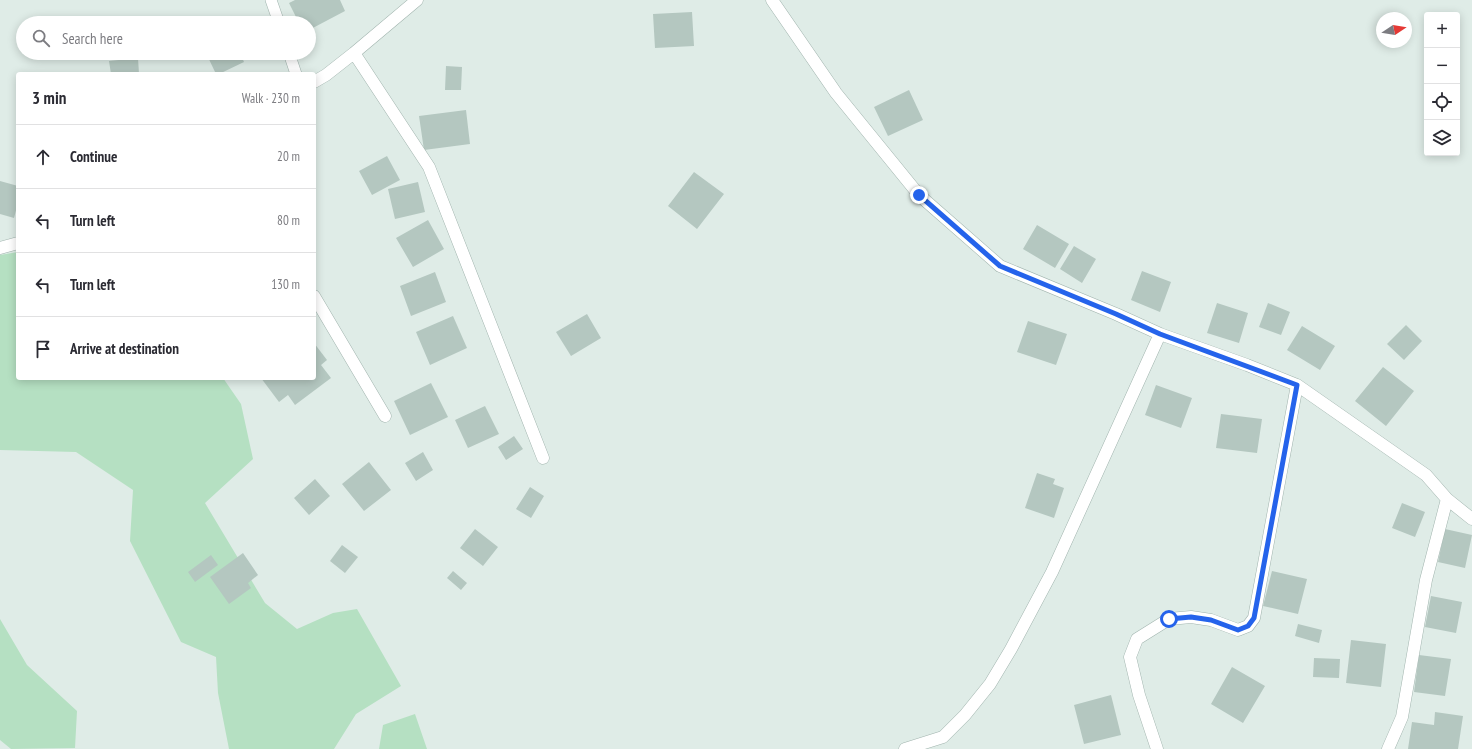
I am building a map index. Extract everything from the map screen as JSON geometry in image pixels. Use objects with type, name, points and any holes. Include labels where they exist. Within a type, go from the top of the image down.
[{"type":"street","points":[[316,81],[326,75],[354,53],[418,0]]},
{"type":"street","points":[[772,0],[836,93],[919,195],[1000,266],[1160,334],[1297,385],[1426,475],[1447,499],[1472,519]]},
{"type":"street","points":[[354,53],[428,167],[543,458]]},
{"type":"street","points":[[0,248],[16,244]]},
{"type":"street","points":[[316,299],[385,416]]},
{"type":"street","points":[[905,749],[943,736],[965,715],[997,673],[1052,572],[1160,334]]},
{"type":"street","points":[[1157,749],[1139,695],[1130,657],[1137,639],[1169,619],[1191,617],[1211,620],[1238,630],[1248,626],[1254,618],[1297,385]]},
{"type":"street","points":[[1388,749],[1402,717],[1426,580],[1447,499]]},
{"type":"lane","points":[[271,0],[277,16]]},
{"type":"lane","points":[[291,60],[295,72]]},
{"type":"green space","points":[[16,252],[16,380],[224,380],[241,404],[253,459],[205,503],[265,603],[297,629],[333,613],[357,609],[401,686],[356,714],[334,749],[229,749],[218,693],[216,657],[181,642],[130,541],[133,490],[76,452],[0,450],[0,255]]},
{"type":"green space","points":[[0,619],[27,665],[77,711],[75,748],[11,749],[0,740]]},
{"type":"green space","points":[[415,714],[427,749],[379,749],[383,725]]},
{"type":"building","points":[[295,0],[340,0],[345,11],[316,26],[316,16],[296,16],[289,3]]},
{"type":"building","points":[[692,12],[694,46],[655,48],[653,14]]},
{"type":"building","points":[[138,60],[139,72],[111,72],[109,61]]},
{"type":"building","points":[[209,60],[243,60],[244,62],[223,72],[215,72]]},
{"type":"building","points":[[446,66],[462,67],[461,90],[445,90]]},
{"type":"building","points":[[909,90],[923,120],[888,136],[874,107]]},
{"type":"building","points":[[466,110],[470,144],[424,150],[419,116]]},
{"type":"building","points":[[387,156],[400,180],[372,195],[359,171]]},
{"type":"building","points":[[694,172],[724,194],[697,229],[668,206]]},
{"type":"building","points":[[0,181],[16,185],[16,210],[14,218],[0,214]]},
{"type":"building","points":[[418,182],[425,212],[395,219],[388,189]]},
{"type":"building","points":[[428,220],[444,249],[413,267],[396,238]]},
{"type":"building","points":[[1037,225],[1069,244],[1055,268],[1023,249]]},
{"type":"building","points":[[1074,246],[1096,259],[1082,283],[1060,269]]},
{"type":"building","points":[[1142,271],[1171,282],[1160,312],[1131,300]]},
{"type":"building","points":[[435,272],[446,302],[411,316],[400,286]]},
{"type":"building","points":[[1217,303],[1248,313],[1239,343],[1207,333]]},
{"type":"building","points":[[1268,303],[1290,312],[1281,335],[1259,327]]},
{"type":"building","points":[[587,314],[601,338],[571,356],[556,332]]},
{"type":"building","points":[[453,316],[467,348],[430,365],[416,332]]},
{"type":"building","points":[[1028,321],[1067,334],[1056,365],[1017,352]]},
{"type":"building","points":[[1406,325],[1422,341],[1404,360],[1387,344]]},
{"type":"building","points":[[1302,326],[1335,346],[1320,370],[1287,350]]},
{"type":"building","points":[[316,346],[327,360],[321,365],[331,378],[295,405],[288,395],[279,402],[262,380],[316,380]]},
{"type":"building","points":[[1383,367],[1414,391],[1386,426],[1355,401]]},
{"type":"building","points":[[431,383],[448,417],[410,435],[394,401]]},
{"type":"building","points":[[1156,385],[1192,398],[1181,428],[1145,415]]},
{"type":"building","points":[[485,406],[499,434],[468,448],[455,420]]},
{"type":"building","points":[[1221,414],[1262,419],[1257,453],[1216,448]]},
{"type":"building","points":[[514,436],[523,449],[506,460],[498,447]]},
{"type":"building","points":[[423,452],[433,470],[416,481],[405,463]]},
{"type":"building","points":[[369,462],[391,490],[364,511],[342,484]]},
{"type":"building","points":[[1037,473],[1055,479],[1053,484],[1064,488],[1054,518],[1025,508]]},
{"type":"building","points":[[315,479],[330,496],[309,515],[294,498]]},
{"type":"building","points":[[530,487],[544,496],[531,518],[516,509]]},
{"type":"building","points":[[1402,503],[1425,512],[1415,537],[1392,528]]},
{"type":"building","points":[[475,529],[498,547],[483,566],[460,548]]},
{"type":"building","points":[[1445,529],[1472,535],[1465,568],[1438,562]]},
{"type":"building","points":[[342,545],[358,557],[345,573],[330,561]]},
{"type":"building","points":[[243,553],[258,575],[248,583],[251,588],[229,604],[210,577]]},
{"type":"building","points":[[211,555],[218,565],[195,582],[188,572]]},
{"type":"building","points":[[453,571],[467,583],[461,590],[447,578]]},
{"type":"building","points":[[1272,571],[1307,579],[1298,614],[1263,606]]},
{"type":"building","points":[[1431,596],[1462,602],[1456,633],[1425,627]]},
{"type":"building","points":[[1298,624],[1322,630],[1319,643],[1295,636]]},
{"type":"building","points":[[1351,640],[1386,644],[1381,687],[1346,683]]},
{"type":"building","points":[[1419,655],[1451,659],[1445,696],[1414,692]]},
{"type":"building","points":[[1314,658],[1340,659],[1339,678],[1313,677]]},
{"type":"building","points":[[1232,667],[1265,686],[1243,723],[1211,704]]},
{"type":"building","points":[[1111,695],[1121,735],[1084,744],[1074,705]]},
{"type":"building","points":[[1435,712],[1463,716],[1458,749],[1408,749],[1412,722],[1434,725]]},
{"type":"route","points":[[919,195],[1000,266],[1160,334],[1247,365],[1297,385],[1254,618],[1248,626],[1238,630],[1211,620],[1191,617],[1169,619]]}]
